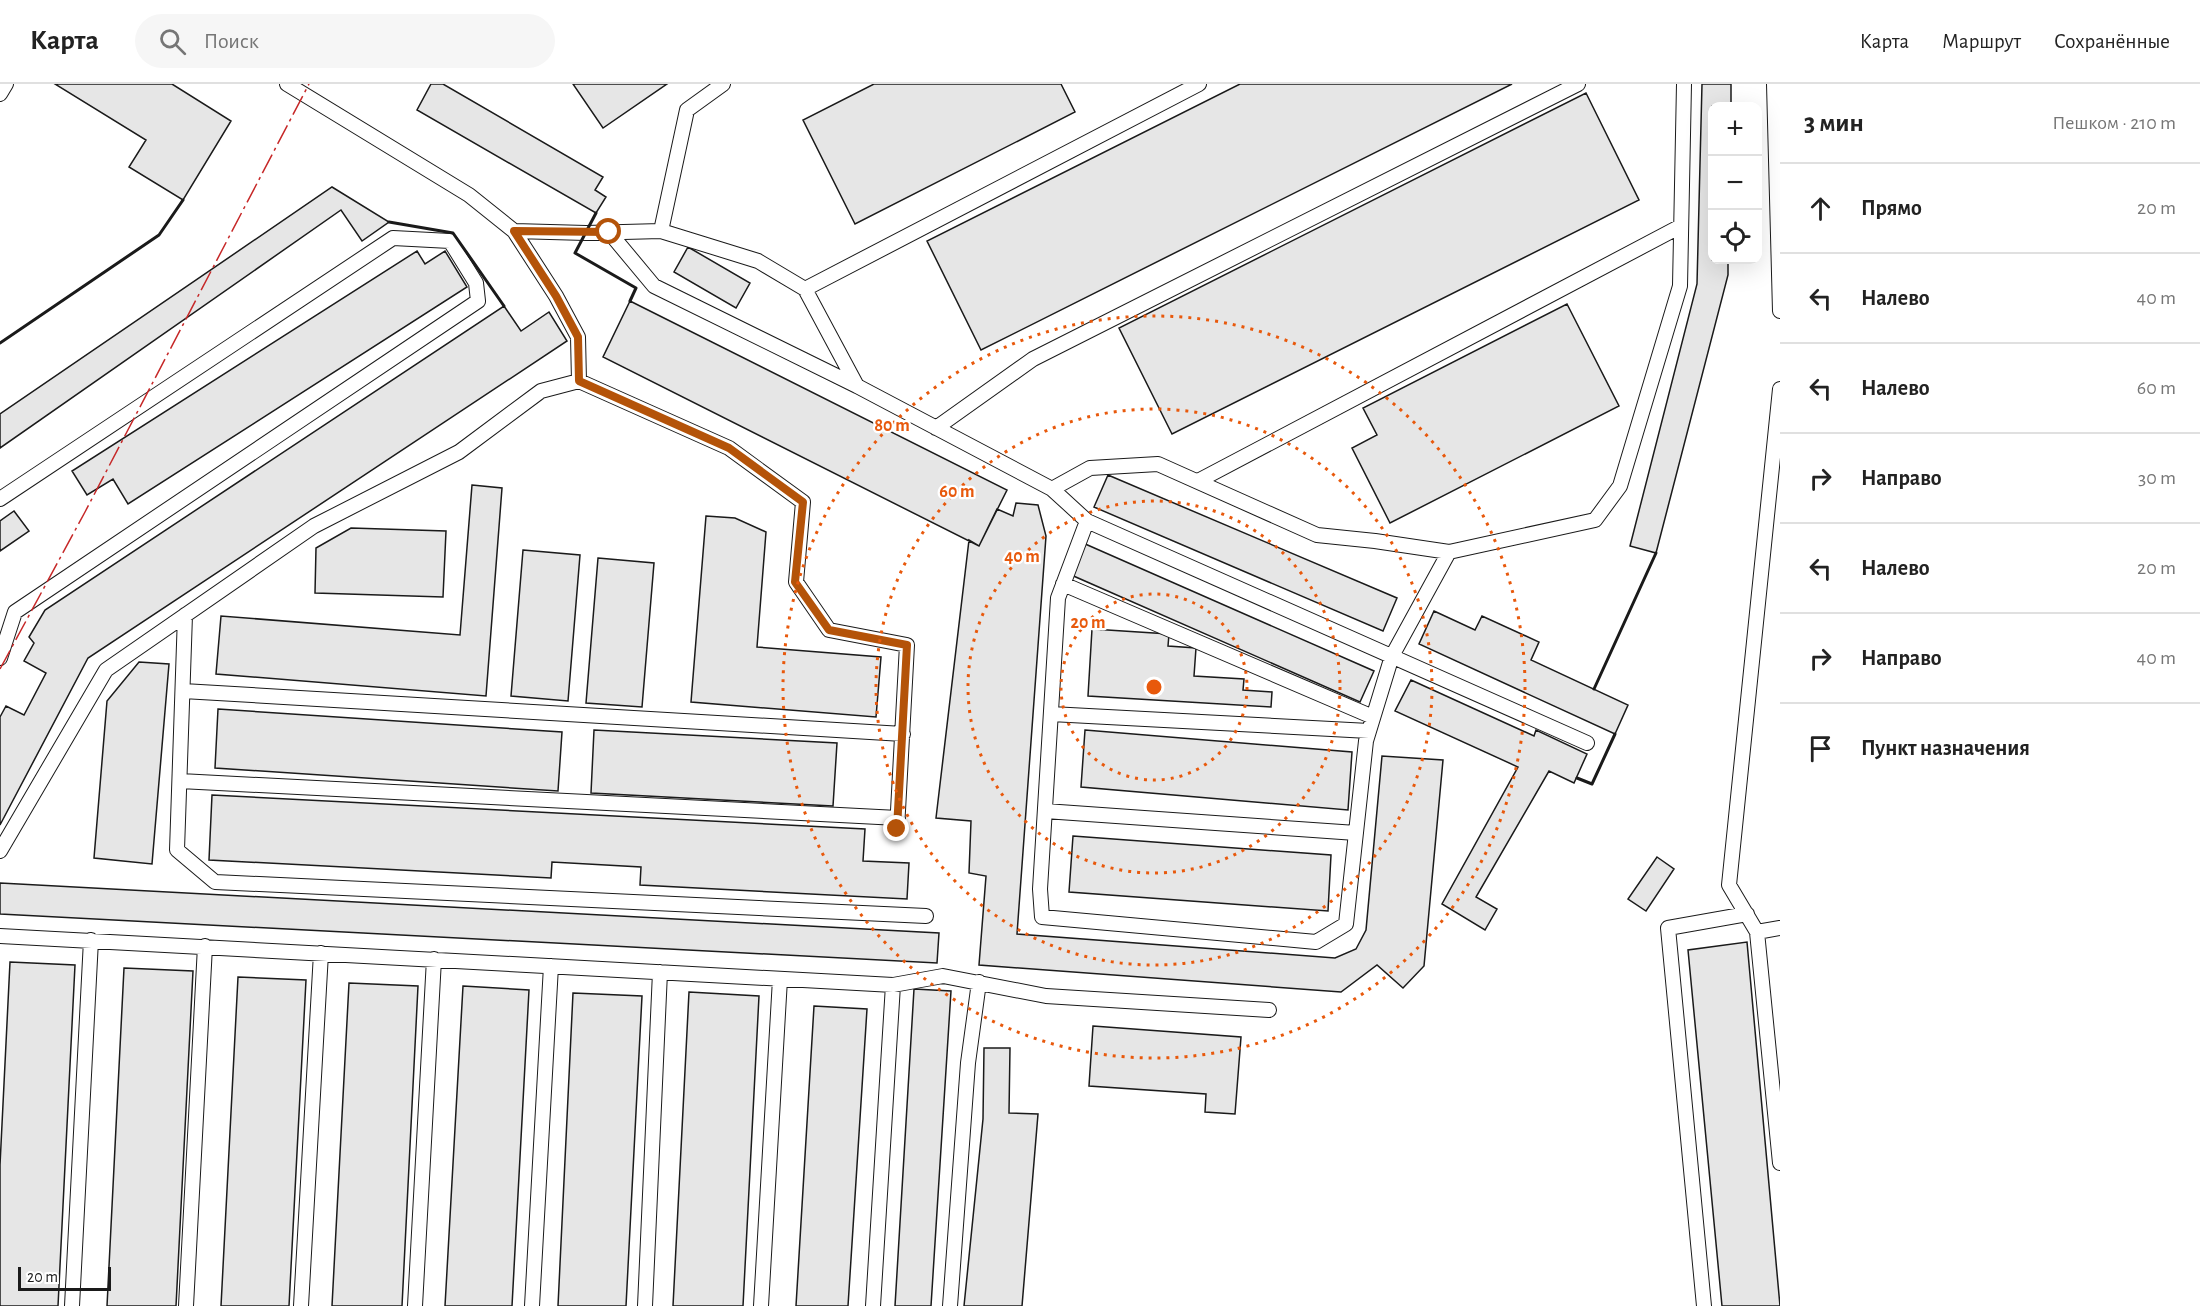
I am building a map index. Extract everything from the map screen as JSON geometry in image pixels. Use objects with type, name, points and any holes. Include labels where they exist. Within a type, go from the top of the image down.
[{"type":"lane","points":[[0,94],[6,84]]},
{"type":"lane","points":[[287,84],[469,195],[514,231],[556,296],[578,337],[579,381]]},
{"type":"lane","points":[[661,231],[687,110],[723,84]]},
{"type":"lane","points":[[805,289],[1199,84]]},
{"type":"lane","points":[[936,428],[1032,359],[1578,84]]},
{"type":"lane","points":[[1052,489],[1090,468],[1158,464],[1317,535],[1449,552],[1595,520],[1620,486],[1680,286],[1684,84]]},
{"type":"lane","points":[[1774,84],[1780,311]]},
{"type":"lane","points":[[1198,482],[1681,226]]},
{"type":"lane","points":[[514,231],[661,231],[758,261],[805,289],[856,386]]},
{"type":"lane","points":[[609,232],[654,286],[856,386],[1052,489],[1087,521],[1587,743]]},
{"type":"lane","points":[[0,499],[393,238],[450,241],[477,283],[478,301],[15,612],[0,658]]},
{"type":"lane","points":[[0,851],[106,670],[314,526],[459,452],[541,391],[579,381],[729,448],[803,502],[795,582],[829,630],[907,645],[897,823],[180,782]]},
{"type":"lane","points":[[1780,389],[1729,885],[1757,932],[1780,1163]]},
{"type":"lane","points":[[1087,521],[1058,598],[1040,889],[1042,917],[1316,942],[1346,924],[1366,741],[1392,656],[1449,552]]},
{"type":"lane","points":[[1063,584],[1373,717]]},
{"type":"lane","points":[[185,615],[177,850],[215,882],[926,916]]},
{"type":"lane","points":[[183,691],[903,734]]},
{"type":"lane","points":[[1051,714],[1369,731]]},
{"type":"lane","points":[[1045,811],[1356,833]]},
{"type":"lane","points":[[1704,1306],[1668,928],[1747,914]]},
{"type":"lane","points":[[1757,932],[1780,928]]},
{"type":"lane","points":[[0,936],[893,985],[944,976],[1046,996],[1269,1010]]},
{"type":"lane","points":[[72,1306],[91,940]]},
{"type":"lane","points":[[186,1306],[205,946]]},
{"type":"lane","points":[[301,1306],[321,953]]},
{"type":"lane","points":[[416,1306],[434,959]]},
{"type":"lane","points":[[532,1306],[551,966]]},
{"type":"lane","points":[[645,1306],[660,972]]},
{"type":"lane","points":[[761,1306],[780,979]]},
{"type":"lane","points":[[950,1306],[968,1063],[979,982]]},
{"type":"lane","points":[[873,1306],[893,985]]},
{"type":"building","points":[[55,84],[172,84],[231,121],[183,200],[129,167],[146,140]]},
{"type":"building","points":[[431,84],[443,84],[603,177],[595,190],[606,197],[596,213],[417,110]]},
{"type":"building","points":[[573,84],[667,84],[603,128]]},
{"type":"building","points":[[874,84],[1061,84],[1075,112],[855,224],[803,120]]},
{"type":"building","points":[[1240,84],[1512,84],[981,350],[927,241]]},
{"type":"building","points":[[1702,84],[1731,84],[1731,102],[1708,102],[1708,264],[1728,264],[1728,275],[1656,553],[1630,546],[1697,284]]},
{"type":"building","points":[[1586,93],[1639,200],[1172,434],[1119,328]]},
{"type":"building","points":[[332,187],[389,222],[362,241],[341,210],[0,448],[0,414]]},
{"type":"building","points":[[688,247],[750,283],[736,308],[674,272]]},
{"type":"building","points":[[417,251],[425,264],[445,251],[467,287],[128,504],[113,479],[87,495],[72,471]]},
{"type":"building","points":[[630,301],[1007,490],[979,546],[603,357]]},
{"type":"building","points":[[1567,304],[1619,406],[1390,523],[1352,448],[1377,435],[1363,408]]},
{"type":"building","points":[[504,306],[521,331],[549,312],[567,341],[88,658],[0,825],[0,717],[6,706],[24,715],[46,673],[24,661],[34,643],[29,637],[45,610]]},
{"type":"building","points":[[1108,475],[1397,598],[1383,631],[1094,507]]},
{"type":"building","points":[[472,485],[502,488],[486,696],[216,674],[221,616],[460,635]]},
{"type":"building","points":[[1016,503],[1038,505],[1046,536],[1017,934],[1335,958],[1356,949],[1366,930],[1382,756],[1443,760],[1424,966],[1403,988],[1377,965],[1341,992],[979,965],[986,876],[969,873],[971,821],[936,818],[969,540],[979,546],[997,509],[1013,516]]},
{"type":"building","points":[[14,511],[29,531],[0,551],[0,521]]},
{"type":"building","points":[[706,516],[735,518],[766,532],[757,647],[881,657],[876,717],[691,702]]},
{"type":"building","points":[[351,528],[446,531],[443,597],[315,593],[316,548]]},
{"type":"building","points":[[1083,543],[1374,671],[1360,702],[1069,574]]},
{"type":"building","points":[[523,550],[580,555],[568,701],[511,696]]},
{"type":"building","points":[[598,558],[654,563],[642,707],[586,703]]},
{"type":"building","points":[[1434,611],[1475,630],[1482,616],[1539,642],[1531,660],[1628,705],[1615,734],[1419,644]]},
{"type":"building","points":[[1092,629],[1169,634],[1168,646],[1196,648],[1194,676],[1244,679],[1243,690],[1272,692],[1271,707],[1088,696]]},
{"type":"building","points":[[139,662],[169,664],[152,864],[94,858],[107,701]]},
{"type":"building","points":[[1411,680],[1534,736],[1536,730],[1587,754],[1574,783],[1549,771],[1476,897],[1497,909],[1485,930],[1442,904],[1518,767],[1395,711]]},
{"type":"building","points":[[218,709],[562,732],[558,791],[215,768]]},
{"type":"building","points":[[594,730],[837,743],[833,806],[591,793]]},
{"type":"building","points":[[1085,730],[1352,752],[1348,810],[1081,787]]},
{"type":"building","points":[[212,795],[865,829],[863,861],[909,863],[907,899],[640,885],[641,867],[552,862],[551,878],[209,860]]},
{"type":"building","points":[[1073,836],[1331,855],[1328,911],[1069,892]]},
{"type":"building","points":[[1657,857],[1674,869],[1646,911],[1628,899]]},
{"type":"building","points":[[0,883],[939,933],[937,963],[0,914]]},
{"type":"building","points":[[1747,942],[1780,1306],[1722,1306],[1688,950]]},
{"type":"building","points":[[10,962],[75,965],[58,1306],[0,1306],[0,1165]]},
{"type":"building","points":[[124,968],[193,971],[176,1306],[107,1306]]},
{"type":"building","points":[[238,977],[306,980],[289,1306],[221,1306]]},
{"type":"building","points":[[349,983],[418,986],[402,1306],[332,1306]]},
{"type":"building","points":[[463,986],[529,990],[512,1306],[445,1306]]},
{"type":"building","points":[[914,989],[951,991],[931,1306],[895,1306]]},
{"type":"building","points":[[689,992],[759,996],[743,1306],[673,1306]]},
{"type":"building","points":[[573,993],[642,996],[626,1306],[558,1306]]},
{"type":"building","points":[[814,1006],[867,1009],[848,1306],[796,1306]]},
{"type":"building","points":[[1093,1026],[1241,1037],[1235,1114],[1205,1112],[1206,1094],[1089,1086]]},
{"type":"building","points":[[984,1048],[1010,1048],[1009,1113],[1038,1114],[1022,1306],[964,1306],[983,1119]]},
{"type":"wall","points":[[0,343],[159,235],[183,200]]},
{"type":"wall","points":[[596,213],[575,253],[636,288],[630,301]]},
{"type":"wall","points":[[389,222],[453,233],[504,306]]},
{"type":"wall","points":[[1594,689],[1656,553]]},
{"type":"wall","points":[[1577,778],[1592,784],[1615,734]]},
{"type":"power","points":[[0,669],[85,512],[309,84]]},
{"type":"route","points":[[609,232],[514,231],[556,296],[578,337],[579,381],[729,448],[803,502],[795,582],[829,630],[907,645],[897,829]]}]
